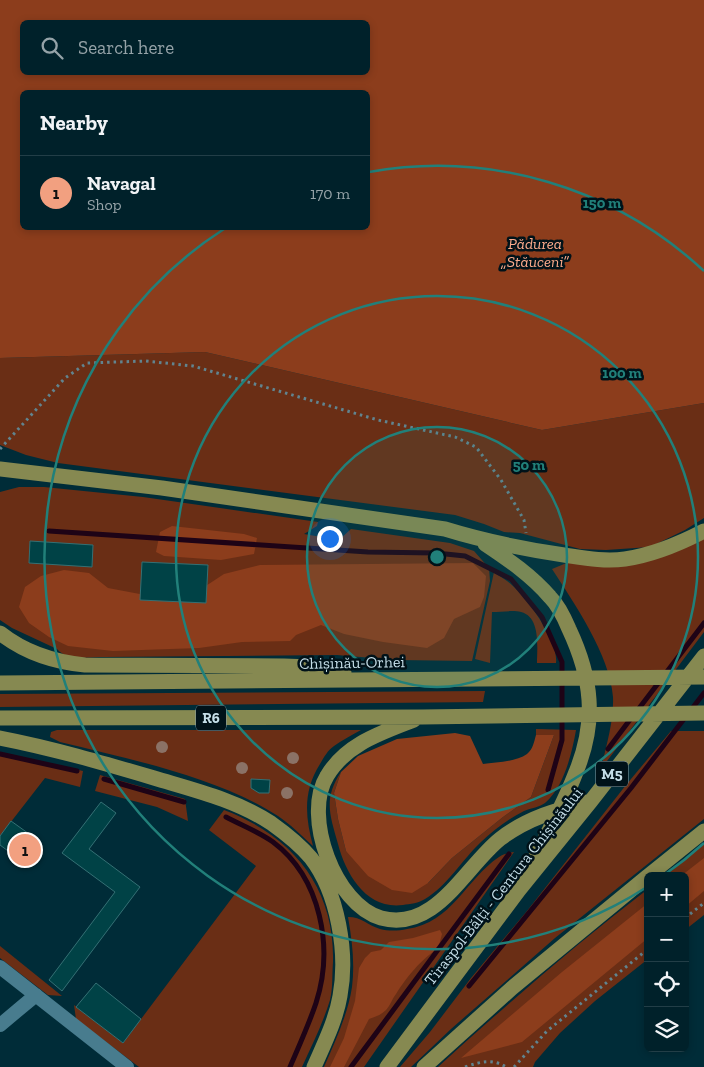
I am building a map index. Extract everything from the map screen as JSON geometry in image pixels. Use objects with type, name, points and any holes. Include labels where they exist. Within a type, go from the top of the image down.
[{"type":"highway","points":[[0,469],[162,488],[445,529],[528,550],[589,559],[623,559],[654,553],[684,542],[704,531]]},
{"type":"highway","points":[[0,478],[22,472]]},
{"type":"highway","points":[[476,538],[533,579],[560,609],[579,649],[590,698],[587,737],[577,771],[519,890]]},
{"type":"highway","points":[[0,633],[14,644],[46,658],[69,664],[311,667],[378,679]]},
{"type":"highway","name":"Tiraspol-Bălți - Centura Chișinăului","points":[[387,1067],[519,890],[704,656]]},
{"type":"highway","name":"Chișinău-Orhei","points":[[0,683],[704,677]]},
{"type":"highway","name":"R6","points":[[0,718],[422,717],[704,713]]},
{"type":"highway","points":[[422,717],[354,746],[330,771],[320,794],[320,831],[329,863],[336,876],[356,902],[372,915],[399,921],[427,912],[445,898],[500,839],[518,827],[560,809],[591,801]]},
{"type":"highway","points":[[0,738],[74,755],[217,798],[271,823],[297,843],[311,859],[324,881],[334,906],[343,952],[343,976],[340,997],[314,1067]]},
{"type":"highway","points":[[653,872],[704,831]]},
{"type":"highway","points":[[424,1067],[512,988],[644,879]]},
{"type":"street","points":[[0,967],[127,1067]]},
{"type":"street","points":[[0,1025],[36,995]]},
{"type":"path","points":[[0,449],[65,378],[87,363],[146,361],[193,366],[378,420],[455,437],[476,447],[501,480],[524,520],[528,550]]},
{"type":"path","points":[[686,917],[704,903]]},
{"type":"path","points":[[514,1067],[547,1031],[644,952]]},
{"type":"path","points":[[464,1067],[484,1061],[498,1062],[506,1067]]},
{"type":"shaded area","points":[[205,352],[542,430],[704,403],[704,518],[685,530],[650,547],[606,550],[580,549],[520,533],[504,532],[455,515],[58,463],[26,455],[0,445],[0,358]]},
{"type":"shaded area","points":[[19,487],[44,487],[143,497],[318,522],[317,526],[304,534],[339,540],[351,529],[450,543],[474,551],[489,568],[490,581],[472,661],[396,660],[337,655],[86,658],[73,657],[61,653],[57,649],[12,628],[0,620],[0,492]]},
{"type":"shaded area","points":[[704,539],[704,632],[601,769],[612,715],[613,697],[610,681],[605,664],[590,630],[552,569],[569,562]]},
{"type":"shaded area","points":[[494,572],[513,586],[534,611],[553,644],[556,663],[537,663],[535,626],[527,615],[514,611],[492,612],[490,663],[475,659]]},
{"type":"shaded area","points":[[485,691],[483,702],[0,707],[0,694]]},
{"type":"shaded area","points":[[536,729],[576,730],[562,779],[552,796],[545,803],[518,814],[496,829],[474,849],[433,894],[423,900],[406,905],[390,905],[379,902],[360,888],[346,867],[331,816],[330,799],[335,782],[341,772],[334,793],[346,851],[428,883],[452,858],[531,797],[554,735],[536,735]]},
{"type":"shaded area","points":[[57,730],[361,730],[330,750],[314,774],[307,804],[308,824],[313,846],[278,816],[228,790],[172,771],[60,742],[50,737],[51,732]]},
{"type":"shaded area","points":[[671,731],[704,731],[704,819],[555,938],[451,1029],[411,1067],[400,1067],[430,1032],[471,978]]},
{"type":"shaded area","points":[[0,752],[83,771],[80,787],[45,778],[0,836]]},
{"type":"shaded area","points":[[100,775],[185,799],[188,821],[157,807],[95,791]]},
{"type":"shaded area","points":[[224,810],[249,821],[270,834],[289,850],[305,868],[318,888],[327,911],[332,935],[333,962],[330,1000],[302,1067],[139,1067],[76,1019],[74,1005],[123,1043],[256,866],[209,830]]},
{"type":"shaded area","points":[[704,844],[704,915],[689,927],[689,872],[670,872]]},
{"type":"shaded area","points":[[514,852],[364,1067],[324,1067],[344,1018],[352,987],[353,952],[348,917],[357,918],[386,930],[404,930],[423,925],[436,918],[458,899],[487,866],[501,856]]},
{"type":"shaded area","points":[[644,892],[644,962],[595,1001],[560,1033],[535,1062],[533,1067],[438,1067],[541,976]]},
{"type":"shaded area","points":[[0,946],[62,996],[48,995],[0,958]]},
{"type":"green space","name":"Pădurea „Stăuceni”","points":[[0,0],[704,0],[704,403],[542,430],[205,352],[0,358]]},
{"type":"green space","points":[[172,526],[244,534],[257,538],[254,554],[221,560],[164,556],[156,552],[160,532]]},
{"type":"green space","points":[[473,563],[486,576],[484,597],[480,607],[454,619],[444,638],[427,648],[344,634],[321,625],[296,635],[290,641],[242,642],[199,648],[113,651],[68,646],[49,637],[29,623],[19,607],[25,587],[41,576],[64,570],[89,573],[108,588],[145,595],[189,597],[224,574],[260,565]]},
{"type":"green space","points":[[455,733],[470,736],[483,764],[522,757],[531,750],[536,735],[554,735],[531,797],[452,858],[428,883],[412,893],[392,890],[368,876],[346,851],[334,793],[341,772],[358,756],[397,739]]},
{"type":"green space","points":[[704,858],[704,891],[689,904],[689,872],[686,872]]},
{"type":"green space","points":[[644,906],[644,941],[522,1042],[461,1058],[562,972]]},
{"type":"green space","points":[[440,930],[442,934],[438,949],[415,969],[393,998],[389,1007],[380,1015],[369,1019],[344,1067],[330,1067],[344,1038],[355,1001],[359,968],[365,958],[371,952],[381,950],[389,942],[413,938]]},
{"type":"building","points":[[30,541],[93,545],[92,567],[29,563]]},
{"type":"building","points":[[142,562],[208,565],[206,603],[140,600]]},
{"type":"building","points":[[251,779],[270,780],[269,793],[259,793],[251,788]]},
{"type":"building","points":[[101,802],[116,813],[89,849],[140,887],[62,991],[49,980],[115,892],[62,853]]},
{"type":"building","points":[[11,821],[39,841],[23,862],[0,845],[0,836]]},
{"type":"building","points":[[96,983],[141,1019],[123,1043],[76,1007]]},
{"type":"waterway","points":[[49,531],[368,552],[436,553],[465,556],[511,579],[542,617],[562,662],[562,740],[548,790]]},
{"type":"waterway","points":[[637,711],[704,623]]},
{"type":"waterway","points":[[469,986],[631,788],[704,693]]},
{"type":"waterway","points":[[608,749],[632,717]]},
{"type":"waterway","points":[[0,754],[77,771]]},
{"type":"waterway","points":[[104,779],[184,802]]},
{"type":"waterway","points":[[226,817],[268,838],[289,857],[302,875],[312,894],[319,915],[323,937],[324,960],[321,982],[316,1003],[290,1067]]},
{"type":"waterway","points":[[351,1067],[509,854]]},
{"type":"place","name":"Navagal","points":[[25,850]]}]
